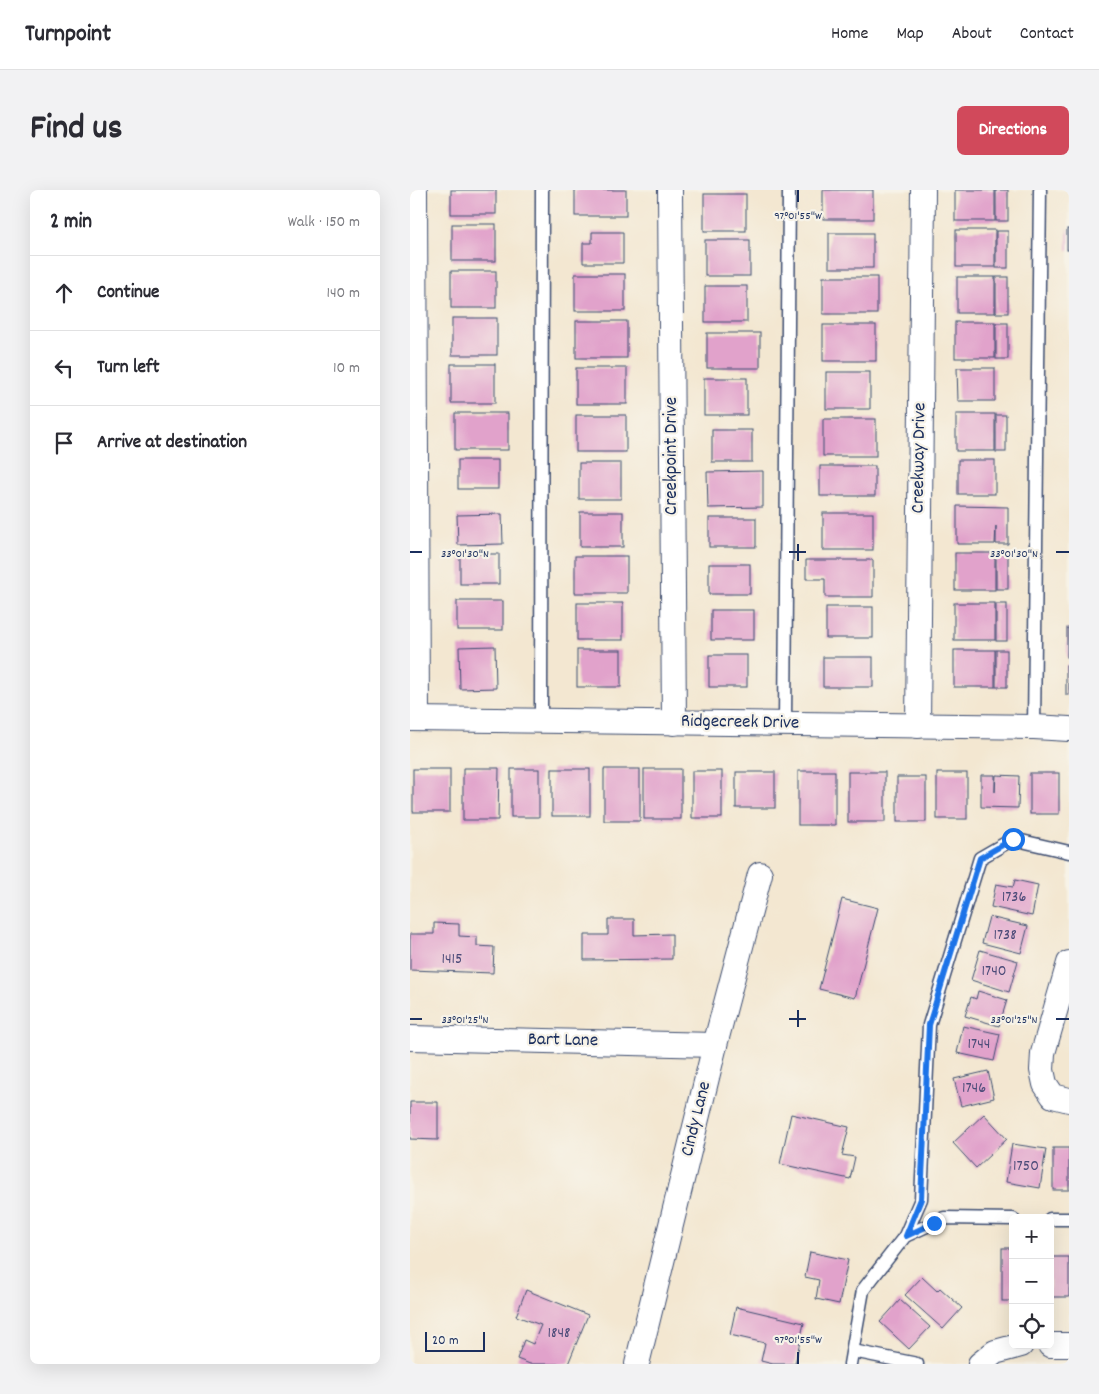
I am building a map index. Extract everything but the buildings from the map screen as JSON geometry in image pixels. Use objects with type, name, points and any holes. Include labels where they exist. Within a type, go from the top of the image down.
[{"type":"street","points":[[413,719],[415,190]]},
{"type":"street","name":"Creekpoint Drive","points":[[670,190],[674,723]]},
{"type":"street","name":"Creekway Drive","points":[[918,726],[923,190]]},
{"type":"street","name":"Ridgecreek Drive","points":[[413,719],[1034,727],[1069,730]]},
{"type":"street","name":"Cindy Lane","points":[[637,1364],[715,1045],[760,874]]},
{"type":"street","points":[[1069,963],[1043,1053],[1042,1070],[1045,1084],[1053,1096],[1069,1100]]},
{"type":"street","name":"Bart Lane","points":[[410,1038],[715,1045]]},
{"type":"street","points":[[1054,1345],[1069,1345]]},
{"type":"street","points":[[980,1364],[995,1352],[1009,1348]]},
{"type":"lane","points":[[541,721],[542,190]]},
{"type":"lane","points":[[785,724],[789,190]]},
{"type":"lane","points":[[1034,727],[1040,190]]},
{"type":"lane","points":[[850,1364],[863,1290],[906,1236],[921,1199],[929,1025],[980,858],[1013,839],[1069,852]]},
{"type":"lane","points":[[906,1236],[944,1218],[1009,1219]]},
{"type":"lane","points":[[1054,1219],[1069,1219]]},
{"type":"lane","points":[[853,1351],[916,1364]]},
{"type":"route","points":[[934,1223],[906,1236],[921,1199],[929,1025],[980,858],[1013,839]]}]
